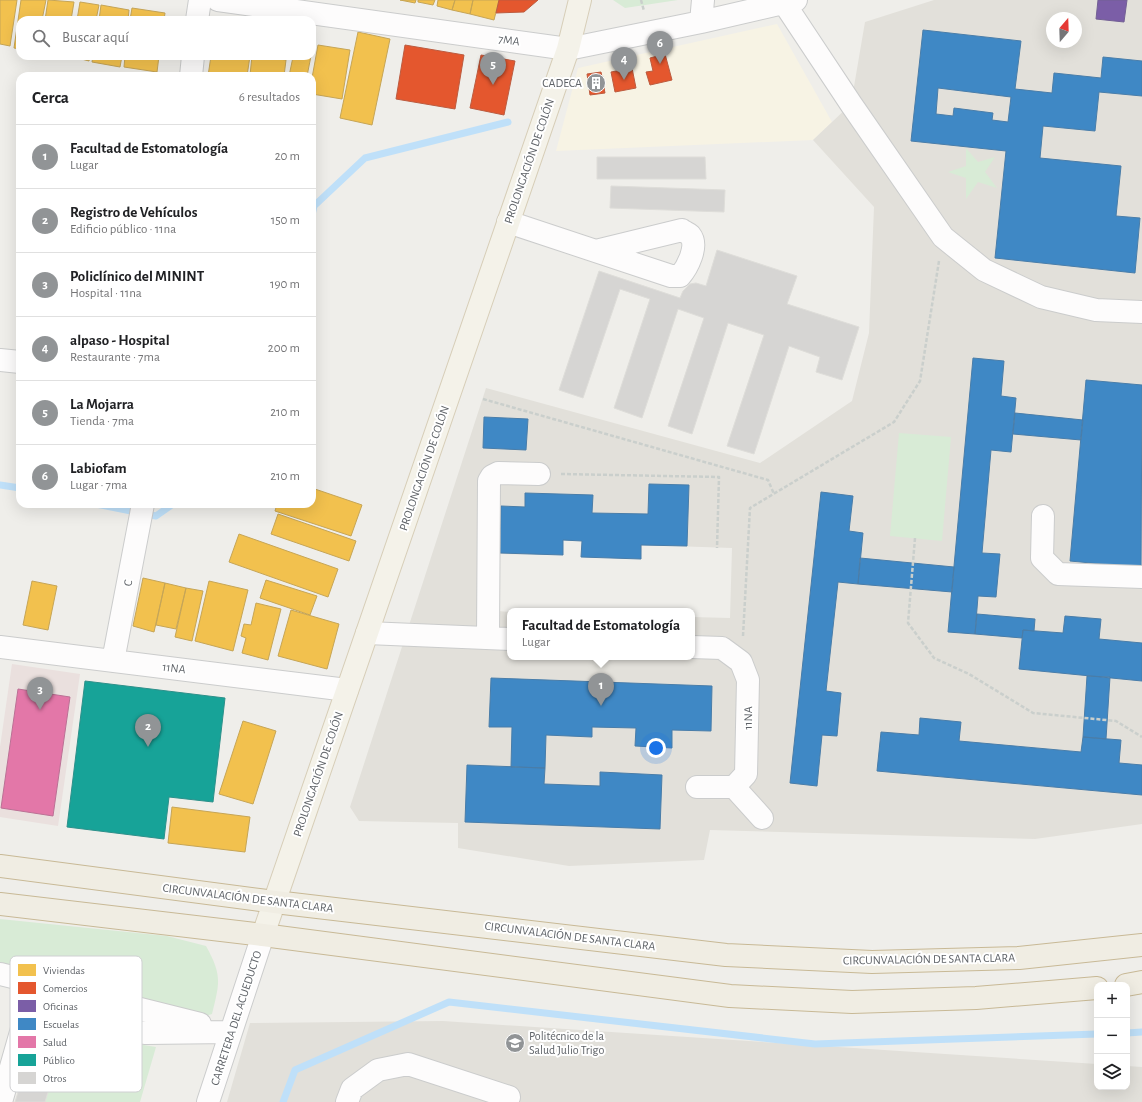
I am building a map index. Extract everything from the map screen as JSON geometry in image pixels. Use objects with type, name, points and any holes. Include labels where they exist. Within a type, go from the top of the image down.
[{"type":"highway","name":"CIRCUNVALACIÓN DE SANTA CLARA","points":[[0,866],[275,902],[726,955],[872,962],[1019,958],[1142,944]]},
{"type":"highway","points":[[0,904],[263,935],[730,996],[852,1002],[976,998],[1094,988]]},
{"type":"highway","points":[[1130,984],[1142,982]]},
{"type":"main road","name":"PROLONGACIÓN DE COLÓN","points":[[263,935],[568,49],[580,0]]},
{"type":"street","points":[[198,16],[200,0]]},
{"type":"street","name":"7MA","points":[[218,0],[568,49],[701,22],[787,1]]},
{"type":"street","points":[[701,22],[703,0]]},
{"type":"street","points":[[787,1],[851,104],[943,237],[984,270],[1041,297],[1096,310],[1142,312]]},
{"type":"street","points":[[191,72],[193,60]]},
{"type":"street","points":[[508,222],[596,251]]},
{"type":"street","points":[[0,360],[16,362]]},
{"type":"street","points":[[488,638],[490,481],[492,476],[498,474],[538,474]]},
{"type":"street","name":"C","points":[[113,661],[142,511]]},
{"type":"street","points":[[1043,516],[1042,558],[1058,574],[1142,577]]},
{"type":"street","points":[[367,633],[507,639]]},
{"type":"street","points":[[695,646],[722,648],[741,662]]},
{"type":"street","name":"11NA","points":[[0,647],[347,690]]},
{"type":"street","name":"11NA","points":[[734,787],[746,774],[748,680],[741,662]]},
{"type":"street","points":[[697,787],[734,787],[762,818]]},
{"type":"street","name":"CARRETERA DEL ACUEDUCTO","points":[[208,1102],[263,935]]},
{"type":"street","points":[[0,974],[10,977]]},
{"type":"street","points":[[142,1010],[230,1032]]},
{"type":"street","points":[[142,1033],[230,1032]]},
{"type":"street","points":[[347,1102],[352,1089],[378,1070],[408,1064],[509,1097]]},
{"type":"street","points":[[1,1102],[10,1070]]},
{"type":"path","points":[[741,662],[750,508],[894,422],[920,381],[943,237]]},
{"type":"path","points":[[483,398],[768,480],[774,494]]},
{"type":"path","points":[[538,474],[719,477],[717,548]]},
{"type":"path","points":[[915,538],[908,623],[934,658],[969,674],[1033,713],[1116,721],[1142,737]]},
{"type":"shaded area","points":[[934,0],[1142,0],[1142,824],[1035,839],[710,830],[704,860],[569,866],[458,848],[458,823],[359,821],[350,807],[486,388],[760,463],[852,401],[869,333],[874,207],[813,140],[851,104],[865,22]],"holes":[[[563,541],[582,541],[581,557],[641,559],[642,545],[732,548],[730,618],[695,617],[695,660],[507,660],[507,612],[498,611],[500,554],[563,555]]]},
{"type":"shaded area","points":[[777,24],[832,122],[813,140],[556,151],[578,68]]},
{"type":"shaded area","points":[[12,664],[80,674],[58,826],[0,817],[0,747]]},
{"type":"shaded area","name":"Politécnico de la Salud Julio Trigo","points":[[443,1021],[1094,1064],[1094,1090],[1130,1090],[1130,1066],[1142,1067],[1142,1102],[227,1102],[250,1023]]},
{"type":"green space","points":[[613,0],[678,0],[625,8]]},
{"type":"green space","points":[[966,148],[978,162],[995,157],[985,172],[997,188],[978,182],[966,199],[966,178],[948,172],[966,166]]},
{"type":"green space","points":[[899,433],[951,437],[942,541],[890,536]]},
{"type":"green space","points":[[0,919],[167,936],[206,946],[215,964],[217,972],[217,994],[212,1014],[202,1017],[142,1001],[142,956],[10,956],[10,965],[0,962]]},
{"type":"green space","points":[[142,1045],[156,1047],[140,1102],[45,1102],[48,1092],[142,1092]]},
{"type":"building: Viviendas","points":[[0,0],[17,0],[10,46],[0,44]]},
{"type":"building: Viviendas","points":[[21,0],[46,0],[43,16],[19,16]]},
{"type":"building: Viviendas","points":[[48,0],[74,2],[72,16],[46,16]]},
{"type":"building: Viviendas","points":[[400,0],[416,0],[415,3]]},
{"type":"building: Viviendas","points":[[418,0],[435,0],[433,5],[418,2]]},
{"type":"building: Viviendas","points":[[438,0],[455,0],[452,10],[437,6]]},
{"type":"building: Viviendas","points":[[455,0],[473,0],[470,14],[452,10]]},
{"type":"building: Viviendas","points":[[473,0],[499,0],[494,20],[470,14]]},
{"type":"building: Viviendas","points":[[80,2],[99,5],[97,16],[78,16]]},
{"type":"building: Viviendas","points":[[101,5],[129,10],[128,16],[100,16]]},
{"type":"building: Viviendas","points":[[132,8],[165,13],[165,16],[131,16]]},
{"type":"building: Viviendas","points":[[358,32],[390,39],[372,125],[340,118]]},
{"type":"building: Viviendas","points":[[16,34],[16,48],[14,48]]},
{"type":"building: Viviendas","points":[[318,45],[350,50],[342,99],[316,95],[316,72],[313,72]]},
{"type":"building: Viviendas","points":[[92,60],[121,60],[120,67],[92,62]]},
{"type":"building: Viviendas","points":[[125,60],[158,60],[157,72],[124,67]]},
{"type":"building: Viviendas","points":[[210,60],[249,60],[248,72],[209,72]]},
{"type":"building: Viviendas","points":[[252,60],[286,60],[284,72],[250,72]]},
{"type":"building: Viviendas","points":[[292,60],[310,60],[308,72],[290,72]]},
{"type":"building: Viviendas","points":[[316,489],[362,505],[351,536],[275,511],[276,508],[316,508]]},
{"type":"building: Viviendas","points":[[278,514],[356,541],[349,561],[271,534]]},
{"type":"building: Viviendas","points":[[239,534],[338,569],[328,597],[229,562]]},
{"type":"building: Viviendas","points":[[143,578],[165,583],[154,632],[133,626]]},
{"type":"building: Viviendas","points":[[266,580],[317,596],[310,615],[260,598]]},
{"type":"building: Viviendas","points":[[32,581],[57,586],[48,630],[23,625]]},
{"type":"building: Viviendas","points":[[209,581],[248,590],[233,651],[195,641]]},
{"type":"building: Viviendas","points":[[165,583],[186,588],[176,629],[156,625]]},
{"type":"building: Viviendas","points":[[186,588],[203,591],[192,641],[175,637]]},
{"type":"building: Viviendas","points":[[256,603],[281,609],[268,660],[242,653],[246,638],[241,636],[244,624],[251,625]]},
{"type":"building: Viviendas","points":[[291,610],[339,624],[327,669],[278,656]]},
{"type":"building: Viviendas","points":[[243,721],[276,731],[253,804],[219,794]]},
{"type":"building: Viviendas","points":[[172,807],[250,817],[245,852],[168,843]]},
{"type":"building: Comercios","points":[[499,0],[538,0],[524,12],[496,13]]},
{"type":"building: Comercios","points":[[405,45],[464,55],[455,109],[396,99]]},
{"type":"building: Comercios","points":[[665,54],[672,80],[650,85],[646,72],[653,71],[650,58]]},
{"type":"building: Comercios","points":[[481,55],[515,61],[504,115],[470,108]]},
{"type":"building: Comercios","points":[[632,68],[636,88],[615,92],[611,72]]},
{"type":"building: Comercios","name":"CADECA","points":[[601,72],[605,93],[590,95],[587,74]]},
{"type":"building: Oficinas","points":[[1098,0],[1127,0],[1124,22],[1096,19]]},
{"type":"building: Escuelas","points":[[923,30],[1021,41],[1015,89],[1052,93],[1054,73],[1101,78],[1103,57],[1142,61],[1142,96],[1099,92],[1095,131],[1043,126],[1040,158],[1121,166],[1116,216],[1140,218],[1135,273],[995,258],[1006,151],[911,141]],"holes":[[[938,88],[1011,97],[1008,122],[992,120],[993,113],[954,108],[953,116],[936,114]]]},
{"type":"building: Escuelas","points":[[973,358],[1004,361],[1001,396],[1016,398],[1011,452],[991,450],[982,553],[1000,554],[996,597],[978,596],[975,634],[948,632]]},
{"type":"building: Escuelas","points":[[1086,380],[1142,385],[1141,568],[1070,561]]},
{"type":"building: Escuelas","points":[[1015,413],[1083,420],[1081,440],[1013,434]]},
{"type":"building: Escuelas","points":[[484,417],[528,419],[526,450],[483,448]]},
{"type":"building: Escuelas","points":[[649,484],[689,485],[687,546],[641,545],[641,559],[581,557],[582,541],[563,540],[563,555],[500,553],[501,506],[525,507],[525,493],[593,495],[592,513],[648,514]]},
{"type":"building: Escuelas","points":[[821,492],[853,496],[849,531],[863,533],[858,584],[838,582],[826,691],[841,693],[837,736],[822,735],[817,786],[790,783]]},
{"type":"building: Escuelas","points":[[860,558],[954,567],[952,592],[858,584]]},
{"type":"building: Escuelas","points":[[977,614],[1035,619],[1034,631],[1023,630],[1022,638],[975,634]]},
{"type":"building: Escuelas","points":[[1065,616],[1101,619],[1099,639],[1142,643],[1142,681],[1019,669],[1023,630],[1063,633]]},
{"type":"building: Escuelas","points":[[1087,676],[1110,677],[1106,739],[1083,737]]},
{"type":"building: Escuelas","points":[[491,678],[712,686],[711,731],[672,730],[672,748],[635,746],[636,728],[592,727],[592,737],[546,735],[545,768],[511,767],[512,727],[489,727]]},
{"type":"building: Escuelas","points":[[920,718],[961,722],[959,741],[1081,752],[1083,737],[1121,740],[1119,763],[1142,765],[1142,795],[877,771],[881,732],[919,735]]},
{"type":"building: Escuelas","points":[[467,765],[545,768],[544,784],[600,786],[600,772],[662,775],[660,829],[465,822]]},
{"type":"building: Salud","points":[[18,689],[70,697],[53,816],[1,808]]},
{"type":"building: Público","points":[[85,681],[225,698],[213,802],[169,797],[164,839],[67,827]]},
{"type":"building: Otros","points":[[597,157],[705,157],[706,179],[597,179]]},
{"type":"building: Otros","points":[[611,186],[725,190],[724,212],[610,208]]},
{"type":"building: Otros","points":[[717,250],[797,276],[787,304],[859,327],[842,380],[816,372],[820,357],[789,346],[754,454],[727,446],[764,335],[728,323],[692,434],[668,426],[704,318],[678,309],[642,418],[614,408],[650,299],[620,289],[583,398],[559,390],[599,271],[680,298],[683,291],[690,284],[696,283],[706,286]]},
{"type":"building: Otros","points":[[18,1092],[48,1092],[45,1102],[15,1102]]},
{"type":"waterway","points":[[316,204],[365,158],[508,122]]},
{"type":"waterway","points":[[0,485],[16,487]]},
{"type":"waterway","points":[[116,508],[156,516],[167,508]]},
{"type":"waterway","points":[[283,1102],[295,1070],[449,1002],[815,1044],[1094,1034]]},
{"type":"waterway","points":[[1130,1033],[1142,1032]]},
{"type":"place","name":"Labiofam","points":[[660,64]]},
{"type":"place","name":"alpaso - Hospital","points":[[624,80]]},
{"type":"place","name":"CADECA","points":[[596,83]]},
{"type":"place","name":"La Mojarra","points":[[493,85]]},
{"type":"place","name":"Facultad de Estomatología","points":[[601,706]]},
{"type":"place","name":"Policlínico del MININT","points":[[40,710]]},
{"type":"place","name":"Registro de Vehículos","points":[[148,747]]},
{"type":"place","name":"Politécnico de la Salud Julio Trigo","points":[[515,1043]]}]
